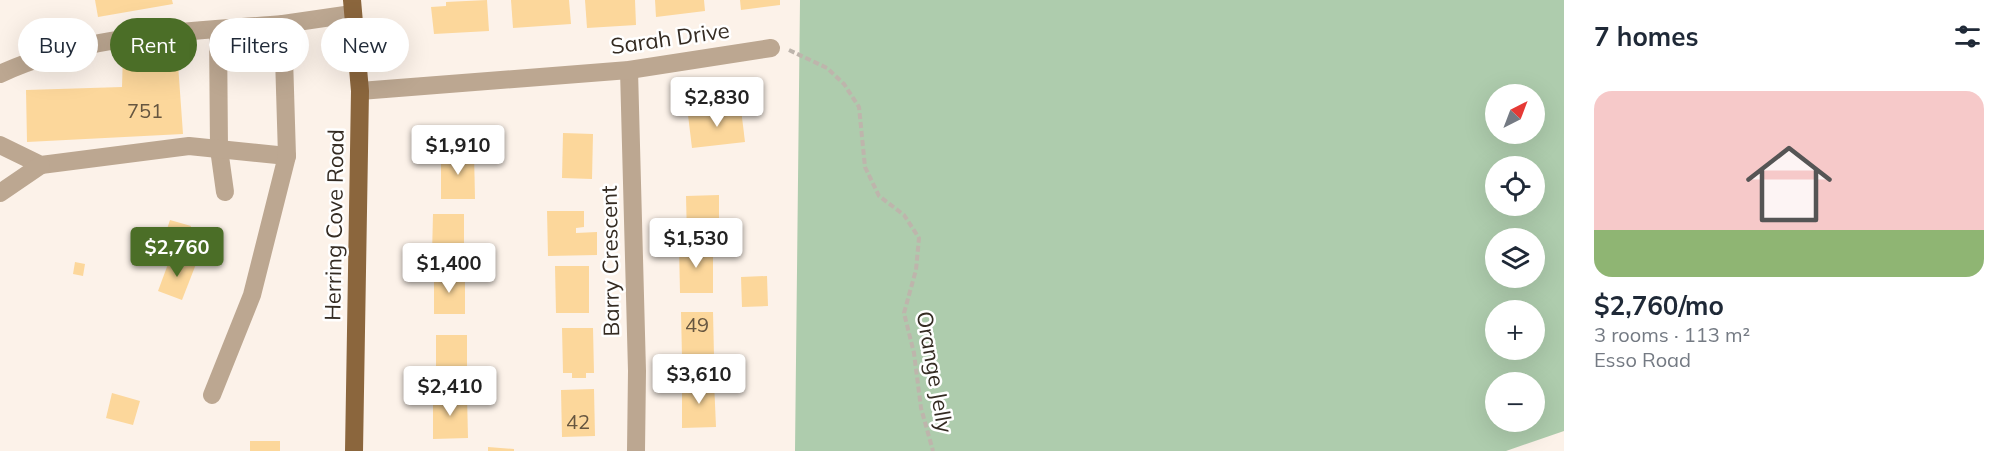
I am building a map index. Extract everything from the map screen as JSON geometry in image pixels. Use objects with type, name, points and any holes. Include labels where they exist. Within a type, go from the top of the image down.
[{"type":"main road","name":"Herring Cove Road","points":[[352,7],[360,91],[354,451]]},
{"type":"street","points":[[308,18],[352,7]]},
{"type":"street","points":[[0,74],[26,61],[83,46],[156,34],[209,30]]},
{"type":"street","name":"Sarah Drive","points":[[360,91],[629,70],[771,48]]},
{"type":"street","name":"Barry Crescent","points":[[629,70],[637,371],[636,451]]},
{"type":"street","points":[[218,72],[219,149],[225,192]]},
{"type":"street","points":[[212,395],[252,295],[287,156],[285,72]]},
{"type":"street","points":[[0,145],[41,165]]},
{"type":"street","points":[[0,192],[41,165],[189,146],[287,156]]},
{"type":"path","name":"Orange Jelly","points":[[771,48],[783,48],[808,58],[827,68],[844,84],[859,107],[865,167],[879,196],[904,214],[919,238],[915,270],[904,313],[914,353],[921,408],[933,451]]},
{"type":"green space","points":[[800,0],[1564,0],[1564,431],[1506,451],[795,451]]},
{"type":"building","points":[[95,0],[172,0],[173,4],[98,17]]},
{"type":"building","points":[[487,0],[489,31],[434,34],[431,7],[446,6],[446,2]]},
{"type":"building","points":[[511,0],[569,0],[571,24],[513,28]]},
{"type":"building","points":[[585,0],[635,0],[636,25],[587,28]]},
{"type":"building","points":[[655,0],[704,0],[705,11],[656,17]]},
{"type":"building","points":[[740,0],[780,0],[780,5],[741,10]]},
{"type":"building","points":[[122,72],[179,72],[183,134],[27,142],[26,90],[122,87]]},
{"type":"building","points":[[741,109],[745,142],[692,148],[688,115]]},
{"type":"building","points":[[563,133],[593,134],[592,179],[562,178]]},
{"type":"building","points":[[441,152],[474,152],[475,199],[441,199]]},
{"type":"building","points":[[719,195],[719,237],[687,238],[686,196]]},
{"type":"building","points":[[547,211],[584,211],[584,227],[576,228],[576,233],[597,232],[597,255],[548,256]]},
{"type":"building","points":[[433,214],[464,214],[464,255],[432,255]]},
{"type":"building","points":[[170,220],[191,226],[187,241],[165,235]]},
{"type":"building","points":[[679,246],[713,246],[713,293],[680,293]]},
{"type":"building","points":[[171,256],[196,264],[182,300],[158,291]]},
{"type":"building","points":[[75,262],[85,264],[83,276],[73,274]]},
{"type":"building","points":[[555,266],[589,266],[589,313],[556,313]]},
{"type":"building","points":[[434,274],[465,274],[465,314],[434,314]]},
{"type":"building","points":[[767,276],[768,306],[742,307],[741,277]]},
{"type":"building","points":[[681,312],[713,312],[714,356],[682,357]]},
{"type":"building","points":[[562,328],[593,328],[594,373],[586,373],[586,378],[572,378],[572,373],[563,373]]},
{"type":"building","points":[[436,335],[467,335],[467,377],[436,377]]},
{"type":"building","points":[[714,381],[716,427],[682,428],[682,382]]},
{"type":"building","points":[[594,389],[595,436],[562,437],[561,390]]},
{"type":"building","points":[[112,393],[140,401],[133,425],[106,418]]},
{"type":"building","points":[[433,396],[467,396],[468,438],[433,439]]},
{"type":"building","points":[[250,441],[280,441],[280,451],[250,451]]},
{"type":"building","points":[[488,447],[514,449],[514,451],[488,451]]}]
